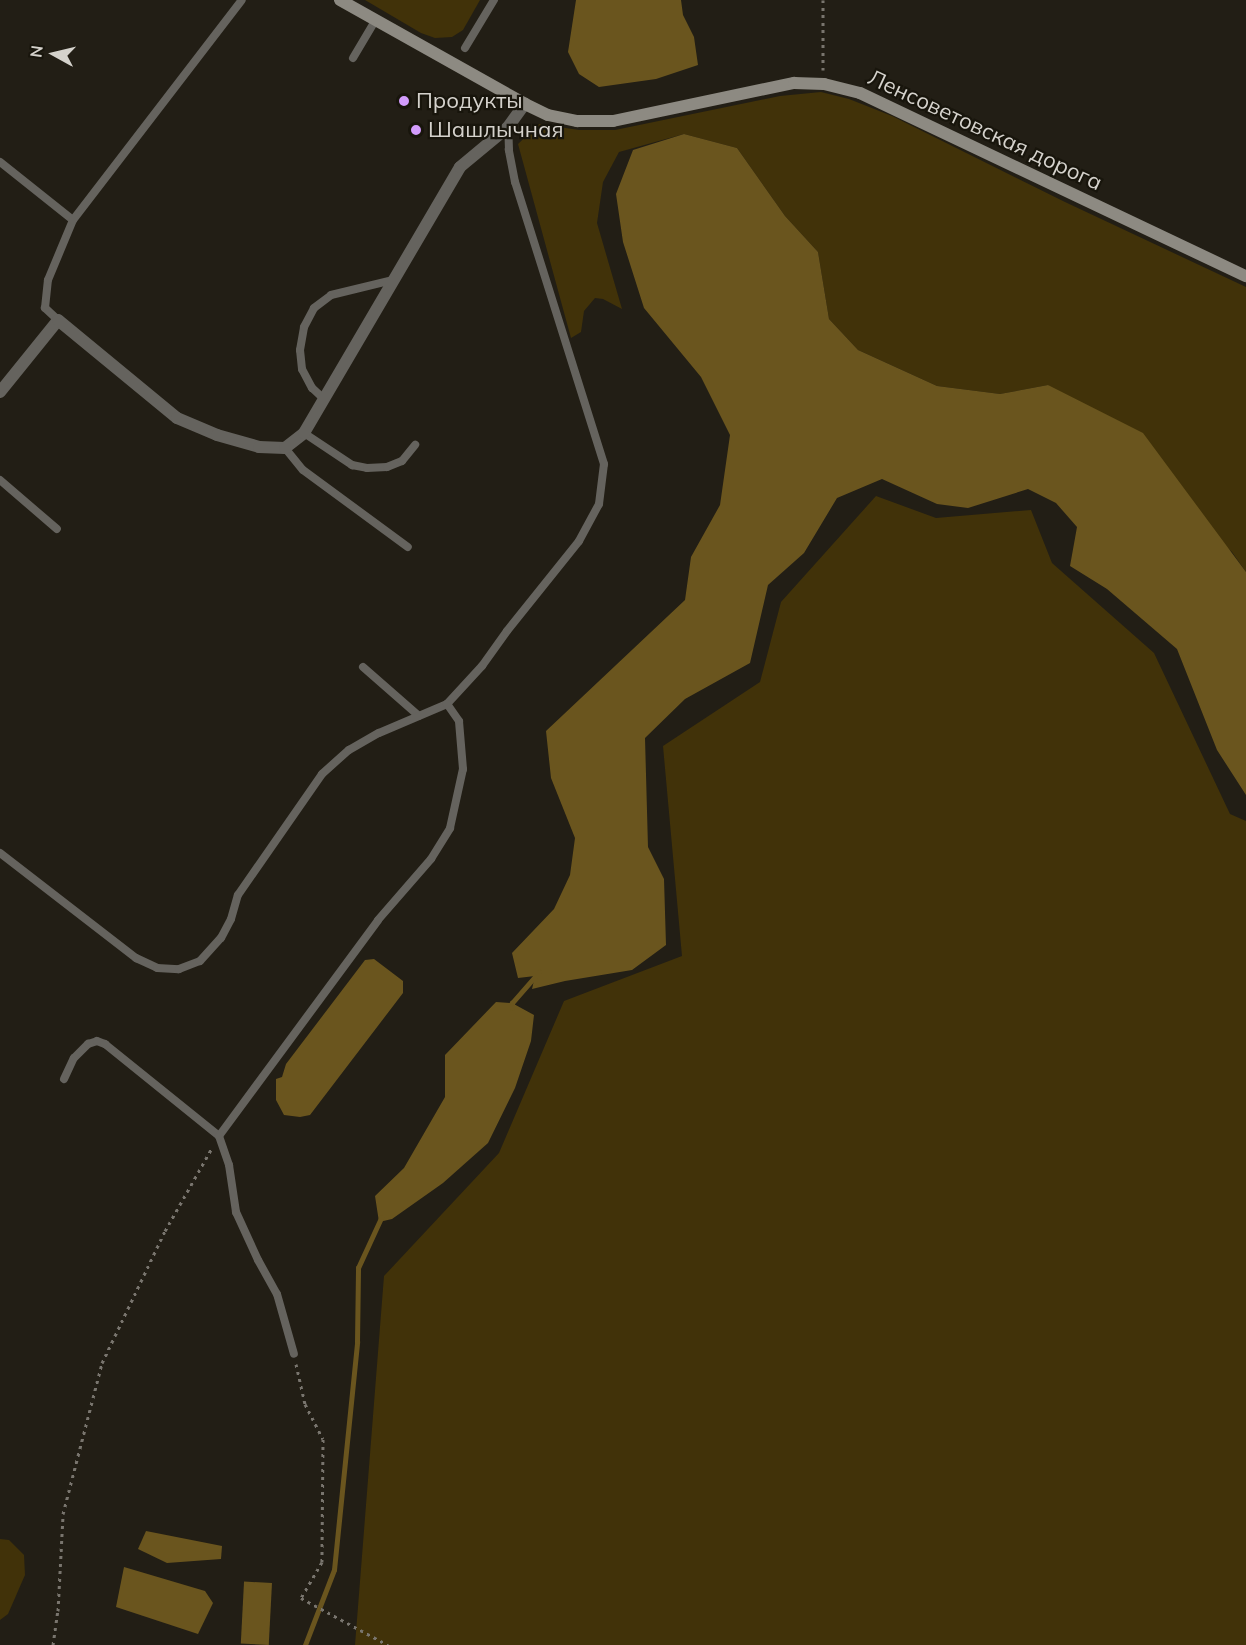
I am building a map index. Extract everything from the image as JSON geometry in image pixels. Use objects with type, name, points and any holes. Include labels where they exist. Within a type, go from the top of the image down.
[{"type":"street","name":"Ленсоветовская дорога","points":[[340,0],[525,104],[548,115],[577,121],[613,121],[794,83],[824,84],[860,93],[1246,276]]},
{"type":"street","points":[[0,392],[58,320],[177,418],[217,435],[259,447],[285,448],[304,433],[460,167],[508,127],[525,104]]},
{"type":"lane","points":[[58,320],[45,308],[48,280],[73,220],[242,0]]},
{"type":"lane","points":[[465,48],[494,0]]},
{"type":"lane","points":[[353,58],[375,21]]},
{"type":"lane","points":[[0,854],[136,958],[157,968],[179,969],[200,962],[221,938],[231,919],[238,895],[322,774],[349,750],[380,733],[447,704],[482,666],[507,630],[579,541],[598,504],[604,464],[515,182],[509,150],[508,127]]},
{"type":"lane","points":[[0,162],[73,220]]},
{"type":"lane","points":[[324,399],[312,388],[302,369],[300,350],[304,327],[314,308],[331,296],[393,280]]},
{"type":"lane","points":[[304,433],[352,465],[368,468],[387,466],[402,461],[415,445]]},
{"type":"lane","points":[[285,448],[303,470],[408,547]]},
{"type":"lane","points":[[0,480],[57,529]]},
{"type":"lane","points":[[363,667],[419,716]]},
{"type":"lane","points":[[219,1136],[378,920],[432,859],[450,828],[463,770],[459,721],[447,704]]},
{"type":"lane","points":[[64,1079],[74,1058],[88,1044],[97,1041],[105,1044],[219,1136],[229,1165],[236,1212],[277,1294],[294,1354]]},
{"type":"path","points":[[823,0],[824,84]]},
{"type":"path","points":[[53,1645],[58,1611],[63,1514],[102,1363],[165,1231],[219,1136]]},
{"type":"path","points":[[294,1354],[305,1404],[323,1439],[322,1562],[301,1598],[388,1645]]},
{"type":"shaded area","points":[[365,0],[480,0],[463,30],[452,37],[435,38],[421,33]]},
{"type":"shaded area","points":[[576,0],[681,0],[683,15],[694,37],[698,65],[656,79],[599,87],[579,74],[568,52]]},
{"type":"shaded area","points":[[821,92],[849,99],[892,116],[1065,202],[1246,287],[1246,572],[1232,552],[1048,385],[1000,394],[937,386],[858,350],[829,319],[818,252],[785,216],[737,148],[684,134],[619,152],[603,182],[597,223],[622,309],[603,299],[595,298],[584,311],[581,332],[571,338],[518,144],[539,124],[579,130],[615,130],[780,96]]},
{"type":"shaded area","points":[[684,134],[737,148],[785,216],[818,252],[829,319],[858,350],[937,386],[1000,394],[1048,385],[1143,433],[1246,572],[1246,795],[1217,750],[1177,649],[1107,589],[1070,566],[1077,527],[1056,503],[1028,489],[968,508],[937,504],[882,479],[837,498],[804,553],[768,585],[750,663],[685,699],[645,738],[648,847],[664,879],[666,945],[632,970],[532,989],[535,976],[518,978],[512,953],[554,909],[570,875],[575,838],[551,778],[546,731],[685,600],[691,557],[720,505],[730,435],[701,377],[644,308],[623,242],[616,194],[633,150]]},
{"type":"shaded area","points":[[876,496],[936,518],[1031,510],[1052,563],[1154,653],[1230,814],[1246,821],[1246,1645],[355,1645],[384,1276],[499,1153],[564,1001],[682,956],[663,746],[760,682],[781,602]]},
{"type":"shaded area","points":[[374,959],[403,981],[403,993],[310,1115],[300,1117],[284,1115],[276,1100],[276,1079],[282,1077],[286,1064],[365,960]]},
{"type":"shaded area","points":[[496,1002],[512,1003],[534,1015],[531,1041],[515,1088],[488,1143],[443,1183],[392,1219],[379,1222],[375,1196],[404,1168],[445,1097],[445,1055]]},
{"type":"shaded area","points":[[146,1531],[222,1546],[221,1559],[167,1563],[138,1549]]},
{"type":"shaded area","points":[[0,1539],[9,1540],[24,1555],[25,1575],[8,1614],[0,1620]]},
{"type":"shaded area","points":[[124,1567],[205,1591],[213,1603],[198,1634],[116,1607]]},
{"type":"shaded area","points":[[244,1582],[272,1583],[269,1645],[241,1643]]},
{"type":"waterway","points":[[512,1008],[512,1003],[539,972]]},
{"type":"waterway","points":[[305,1645],[334,1570],[357,1342],[358,1268],[381,1218]]},
{"type":"place","name":"Продукты","points":[[404,101]]},
{"type":"place","name":"Шашлычная","points":[[416,130]]}]
